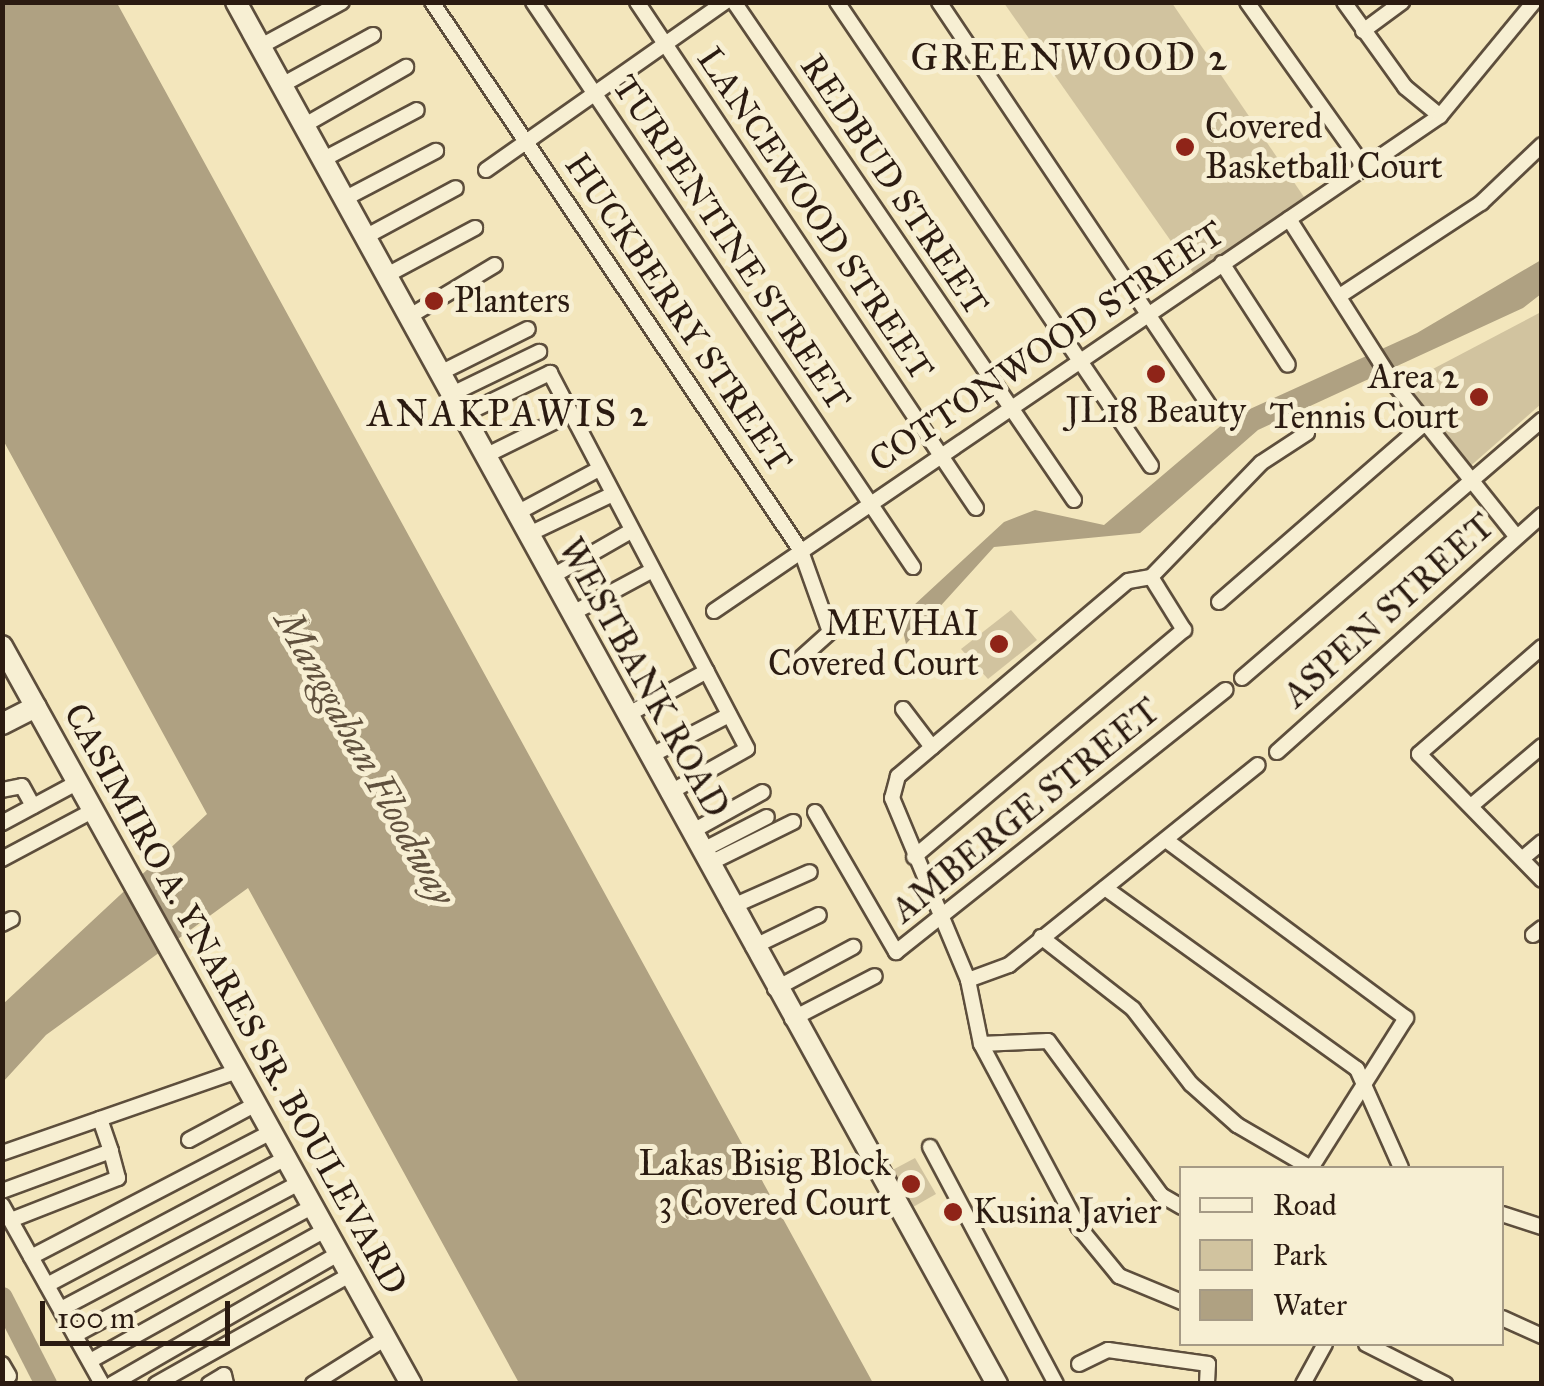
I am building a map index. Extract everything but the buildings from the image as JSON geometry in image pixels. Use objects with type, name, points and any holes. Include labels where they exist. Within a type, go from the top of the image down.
[{"type":"street","points":[[261,46],[342,2]]},
{"type":"street","name":"HUCKBERRY STREET","points":[[432,2],[801,551],[830,632],[800,658]]},
{"type":"street","name":"TURPENTINE STREET","points":[[533,2],[913,567]]},
{"type":"street","name":"LANCEWOOD STREET","points":[[637,2],[976,508]]},
{"type":"street","points":[[486,170],[524,137],[726,2]]},
{"type":"street","name":"REDBUD STREET","points":[[734,2],[1074,500]]},
{"type":"street","points":[[837,2],[1150,466]]},
{"type":"street","points":[[939,2],[1213,412]]},
{"type":"street","points":[[1248,2],[1365,168]]},
{"type":"street","points":[[1344,2],[1363,30],[1440,116]]},
{"type":"street","points":[[1363,30],[1402,2]]},
{"type":"street","name":"COTTONWOOD STREET","points":[[714,610],[1440,116],[1534,2]]},
{"type":"street","name":"WESTBANK ROAD","points":[[240,4],[775,989],[996,1384]]},
{"type":"street","points":[[282,85],[373,35]]},
{"type":"street","points":[[303,126],[406,66]]},
{"type":"street","points":[[322,160],[417,110]]},
{"type":"street","points":[[1341,295],[1481,203],[1542,146]]},
{"type":"street","points":[[344,199],[436,151]]},
{"type":"street","points":[[365,237],[456,188]]},
{"type":"street","points":[[1289,219],[1372,343],[1393,382],[1516,536]]},
{"type":"street","points":[[386,275],[474,228]]},
{"type":"street","points":[[1222,263],[1288,365]]},
{"type":"street","points":[[410,316],[494,265]]},
{"type":"street","points":[[440,373],[528,329]]},
{"type":"street","points":[[452,394],[539,352]]},
{"type":"street","points":[[463,414],[546,372],[570,414],[649,572],[748,750],[669,793]]},
{"type":"street","points":[[485,456],[570,414]]},
{"type":"street","points":[[1242,678],[1542,420]]},
{"type":"street","points":[[1218,602],[1424,424]]},
{"type":"street","points":[[1179,1301],[1145,1292],[1095,1252],[982,1044],[968,980],[892,798],[898,776],[1128,582],[1151,577],[1261,463],[1307,433]]},
{"type":"street","points":[[515,514],[597,470]]},
{"type":"street","points":[[527,535],[610,494]]},
{"type":"street","name":"ASPEN STREET","points":[[1277,752],[1542,515]]},
{"type":"street","points":[[551,576],[630,531]]},
{"type":"street","points":[[571,614],[649,572]]},
{"type":"street","points":[[914,857],[1184,630],[1151,577]]},
{"type":"street","name":"CASIMIRO A. YNARES SR. BOULEVARD","points":[[2,646],[8,669],[36,707],[114,841],[411,1384]]},
{"type":"street","points":[[1542,647],[1419,754],[1542,880]]},
{"type":"street","points":[[627,715],[707,671]]},
{"type":"street","name":"AMBERGE STREET","points":[[815,812],[894,951],[944,922],[1224,690]]},
{"type":"street","points":[[2,724],[36,707]]},
{"type":"street","points":[[904,709],[932,748]]},
{"type":"street","points":[[650,756],[729,716]]},
{"type":"street","points":[[1471,806],[1542,746]]},
{"type":"street","points":[[968,980],[1004,968],[1258,765]]},
{"type":"street","points":[[2,823],[78,782]]},
{"type":"street","points":[[2,790],[22,786],[33,806]]},
{"type":"street","points":[[700,849],[764,792]]},
{"type":"street","points":[[2,859],[94,810]]},
{"type":"street","points":[[700,849],[767,818]]},
{"type":"street","points":[[700,849],[792,822]]},
{"type":"street","points":[[1166,840],[1406,1018],[1365,1091],[1312,1166]]},
{"type":"street","points":[[1523,858],[1542,842]]},
{"type":"street","points":[[731,907],[810,872]]},
{"type":"street","points":[[1105,888],[1356,1069],[1400,1166]]},
{"type":"street","points":[[752,947],[819,914]]},
{"type":"street","points":[[1041,937],[1133,1010],[1191,1084],[1238,1125],[1308,1166]]},
{"type":"street","points":[[775,989],[853,947]]},
{"type":"street","points":[[792,1019],[875,976]]},
{"type":"street","points":[[982,1044],[1048,1041],[1161,1195],[1179,1205]]},
{"type":"street","points":[[2,1152],[240,1070]]},
{"type":"street","points":[[188,1140],[258,1102]]},
{"type":"street","points":[[10,1220],[118,1178],[100,1118]]},
{"type":"street","points":[[32,1257],[273,1131]]},
{"type":"street","points":[[930,1147],[1056,1384]]},
{"type":"street","points":[[2,1191],[111,1150]]},
{"type":"street","points":[[47,1285],[288,1158]]},
{"type":"street","points":[[61,1309],[301,1182]]},
{"type":"street","points":[[2,1206],[102,1384]]},
{"type":"street","points":[[75,1335],[314,1206]]},
{"type":"street","points":[[1504,1215],[1542,1228]]},
{"type":"street","points":[[90,1361],[326,1229]]},
{"type":"street","points":[[112,1384],[340,1253]]},
{"type":"street","points":[[156,1384],[351,1274]]},
{"type":"street","points":[[1504,1319],[1542,1336]]},
{"type":"street","points":[[313,1384],[386,1338]]},
{"type":"street","points":[[1304,1384],[1324,1346]]},
{"type":"street","points":[[1370,1346],[1444,1384]]},
{"type":"street","points":[[1079,1364],[1116,1350],[1208,1364],[1207,1384]]},
{"type":"street","points":[[209,1384],[224,1375],[226,1384]]},
{"type":"green space","points":[[1004,3],[1172,3],[1304,197],[1194,274]]},
{"type":"green space","points":[[1541,312],[1541,404],[1467,469],[1407,393],[1410,381]]},
{"type":"green space","name":"MEVHAI Covered Court","points":[[1011,610],[1037,640],[988,679],[961,649]]},
{"type":"green space","name":"Lakas Bisig Block 3 Covered Court","points":[[915,1158],[936,1194],[906,1211],[885,1174]]},
{"type":"water","name":"Manggahan Floodway","points":[[3,3],[117,3],[873,1383],[519,1383],[248,888],[46,1035],[3,1082],[3,1004],[207,814],[3,440]]},
{"type":"water","points":[[1541,260],[1541,294],[1523,308],[1258,430],[1140,533],[994,547],[906,644],[900,618],[1004,522],[1035,510],[1104,525],[1230,418],[1417,333]]},
{"type":"waterway","points":[[2,1298],[46,1384]]},
{"type":"place","name":"Covered Basketball Court","points":[[1185,147]]},
{"type":"place","name":"Planters","points":[[434,301]]},
{"type":"place","name":"JL18 Beauty","points":[[1156,374]]},
{"type":"place","name":"Area 2 Tennis Court","points":[[1479,397]]},
{"type":"place","name":"MEVHAI Covered Court","points":[[999,644]]},
{"type":"place","name":"Lakas Bisig Block 3 Covered Court","points":[[911,1184]]},
{"type":"place","name":"Kusina Javier","points":[[953,1212]]},
{"type":"district","name":"GREENWOOD 2","points":[[1070,58]]},
{"type":"district","name":"ANAKPAWIS 2","points":[[509,414]]}]
